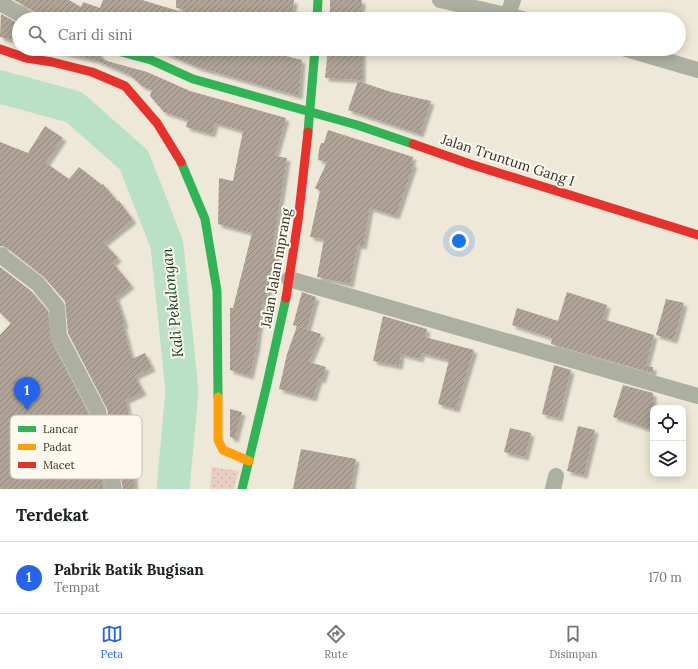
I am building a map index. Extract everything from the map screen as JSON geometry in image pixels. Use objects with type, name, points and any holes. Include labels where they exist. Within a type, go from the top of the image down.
[{"type":"street","points":[[317,12],[318,0]]},
{"type":"street","points":[[440,0],[510,7]]},
{"type":"street","points":[[0,3],[16,12]]},
{"type":"street","points":[[0,49],[12,53]]},
{"type":"street","points":[[20,56],[92,72],[125,86],[157,123],[179,158],[205,219],[217,291],[218,440],[223,450],[249,461]]},
{"type":"street","name":"Jalan Truntum Gang I","points":[[136,56],[151,60],[193,79],[357,125],[470,164],[698,235]]},
{"type":"street","name":"Jalan Jalan mprang","points":[[242,489],[274,355],[289,279],[301,204],[314,56]]},
{"type":"street","points":[[650,56],[698,70]]},
{"type":"street","points":[[0,255],[38,284],[57,308],[59,336],[99,415]]},
{"type":"street","points":[[289,279],[697,392]]},
{"type":"street","points":[[112,479],[114,489]]},
{"type":"shaded area","points":[[212,467],[239,471],[234,489],[210,489]]},
{"type":"building","points":[[14,0],[69,0],[81,7],[83,2],[100,8],[103,0],[142,0],[182,12],[34,12]]},
{"type":"building","points":[[176,0],[294,0],[293,12],[182,12],[183,9],[176,8]]},
{"type":"building","points":[[330,0],[362,0],[361,12],[330,12]]},
{"type":"building","points":[[1,14],[12,20],[12,40],[0,37]]},
{"type":"building","points":[[79,56],[100,56],[107,61],[147,72],[190,91],[286,118],[275,156],[287,158],[272,252],[276,254],[266,301],[263,300],[256,349],[250,376],[230,370],[230,308],[233,308],[252,233],[218,224],[219,178],[233,181],[243,131],[215,123],[212,134],[186,127],[188,120],[164,112],[150,96],[152,90],[142,86],[130,75],[95,60]]},
{"type":"building","points":[[173,56],[286,56],[302,60],[299,96],[197,67]]},
{"type":"building","points":[[327,56],[362,56],[362,80],[325,78]]},
{"type":"building","points":[[358,81],[391,92],[431,101],[420,134],[348,110]]},
{"type":"building","points":[[45,126],[63,138],[46,163],[69,179],[79,167],[102,185],[103,184],[118,202],[119,201],[133,220],[104,243],[118,258],[113,263],[131,285],[116,297],[125,324],[123,325],[132,359],[145,353],[152,368],[135,376],[143,392],[126,400],[129,415],[108,415],[107,409],[68,333],[65,301],[44,277],[6,247],[0,246],[0,142],[28,153]]},
{"type":"building","points":[[328,130],[413,157],[411,163],[414,164],[396,216],[370,208],[363,246],[358,245],[350,284],[317,277],[324,239],[310,237],[320,191],[315,188],[327,162],[318,160],[319,150],[321,143],[324,143]]},
{"type":"building","points":[[0,267],[31,291],[48,311],[51,340],[89,415],[10,415],[10,479],[102,479],[104,489],[0,489],[0,335],[11,323],[0,313]]},
{"type":"building","points":[[302,292],[316,297],[307,329],[293,325]]},
{"type":"building","points":[[567,292],[607,305],[603,319],[654,335],[646,366],[653,367],[653,373],[551,344],[552,338],[512,325],[517,308],[558,321]]},
{"type":"building","points":[[666,299],[684,303],[674,340],[656,335]]},
{"type":"building","points":[[383,316],[427,329],[425,337],[474,350],[456,409],[438,404],[449,360],[421,353],[420,359],[401,354],[399,366],[373,361]]},
{"type":"building","points":[[297,326],[321,334],[309,362],[326,367],[322,380],[319,379],[313,398],[279,389],[287,354]]},
{"type":"building","points":[[554,365],[571,370],[559,418],[542,414]]},
{"type":"building","points":[[623,385],[653,393],[653,405],[650,405],[650,429],[613,417]]},
{"type":"building","points":[[230,409],[242,412],[235,439],[230,437]]},
{"type":"building","points":[[578,426],[595,430],[584,475],[567,471]]},
{"type":"building","points":[[510,428],[531,433],[525,457],[504,452]]},
{"type":"building","points":[[301,449],[356,459],[351,489],[293,489]]},
{"type":"building","points":[[121,479],[134,479],[135,489],[123,489]]},
{"type":"waterway","name":"Kali Pekalongan","points":[[0,87],[74,107],[134,160],[167,245],[182,391],[173,489]]},
{"type":"traffic: fast","points":[[317,12],[318,0]]},
{"type":"traffic: fast","points":[[136,56],[151,60],[193,79],[357,125],[413,144]]},
{"type":"traffic: fast","points":[[308,132],[314,56]]},
{"type":"traffic: fast","points":[[181,162],[205,219],[217,291],[218,397]]},
{"type":"traffic: fast","points":[[242,489],[286,298]]},
{"type":"traffic: slow","points":[[218,397],[218,440],[223,450],[249,461]]},
{"type":"traffic: jam","points":[[0,49],[12,53]]},
{"type":"traffic: jam","points":[[20,56],[92,72],[125,86],[157,123],[181,162]]},
{"type":"traffic: jam","points":[[286,298],[298,221],[308,132]]},
{"type":"traffic: jam","points":[[413,144],[470,164],[698,235]]},
{"type":"place","name":"Pabrik Batik Bugisan","points":[[27,410]]}]
